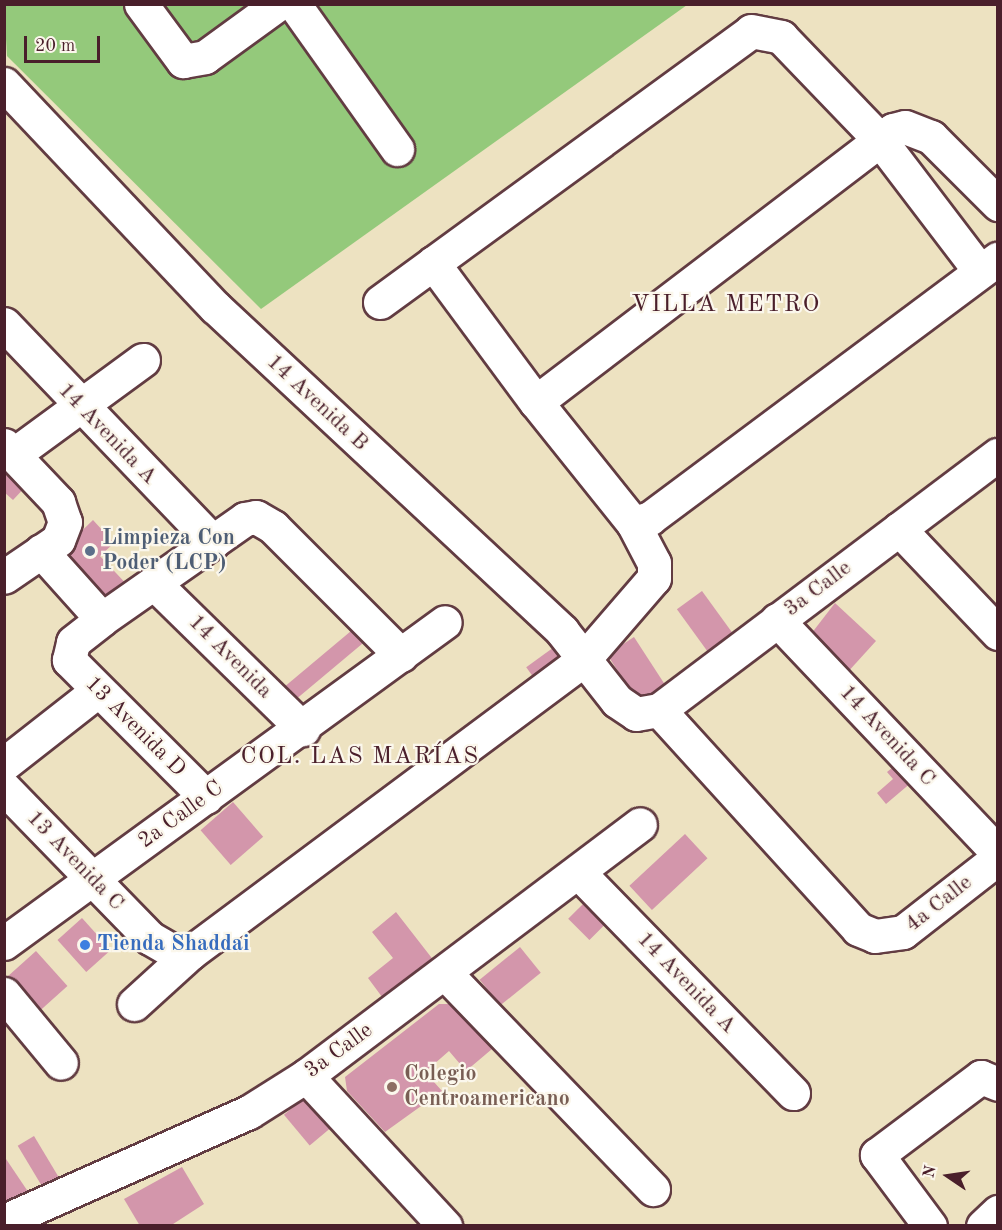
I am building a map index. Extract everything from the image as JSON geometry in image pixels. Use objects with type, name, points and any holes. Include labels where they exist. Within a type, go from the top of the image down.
[{"type":"street","points":[[141,4],[183,61],[205,57],[278,4]]},
{"type":"street","points":[[294,4],[397,149]]},
{"type":"street","points":[[380,302],[751,31],[781,37],[880,140],[988,264],[650,518],[633,523]]},
{"type":"street","name":"14 Avenida B","points":[[4,84],[215,307],[562,631],[617,701],[648,712],[844,916],[875,936]]},
{"type":"street","points":[[536,402],[880,140],[905,128],[931,137],[998,204]]},
{"type":"street","points":[[134,1005],[183,953],[584,659],[654,578],[654,563],[633,523],[536,402],[433,263]]},
{"type":"street","name":"14 Avenida A","points":[[4,324],[81,408],[213,542]]},
{"type":"street","points":[[4,577],[58,540],[65,522],[58,502],[9,450],[81,408],[143,360]]},
{"type":"street","name":"3a Calle","points":[[648,712],[777,620],[998,455]]},
{"type":"street","points":[[41,551],[102,619],[156,585],[213,542],[256,517],[273,527],[401,655]]},
{"type":"street","points":[[898,529],[998,633]]},
{"type":"street","name":"14 Avenida","points":[[156,585],[303,729]]},
{"type":"street","name":"13 Avenida D","points":[[102,619],[73,642],[68,655],[97,691],[206,797]]},
{"type":"street","name":"14 Avenida C","points":[[777,620],[998,853]]},
{"type":"street","name":"2a Calle C","points":[[4,943],[303,729],[445,622]]},
{"type":"street","points":[[4,764],[97,691]]},
{"type":"street","name":"13 Avenida C","points":[[4,788],[150,938],[183,953]]},
{"type":"street","name":"3a Calle","points":[[4,1221],[249,1112],[306,1076],[579,873],[640,824]]},
{"type":"street","name":"4a Calle","points":[[875,936],[903,932],[998,858]]},
{"type":"street","name":"14 Avenida A","points":[[579,873],[793,1093]]},
{"type":"street","points":[[445,973],[653,1189]]},
{"type":"street","points":[[4,994],[61,1063]]},
{"type":"street","points":[[306,1076],[445,1226]]},
{"type":"street","points":[[930,1226],[877,1155],[981,1077],[995,1076]]},
{"type":"street","points":[[983,1226],[998,1212]]},
{"type":"green space","points":[[4,5],[687,5],[261,309],[7,56]]},
{"type":"building","points":[[14,468],[29,483],[13,500],[4,492],[4,478]]},
{"type":"building","points":[[93,520],[114,543],[100,556],[132,590],[111,610],[59,553]]},
{"type":"building","points":[[702,591],[741,645],[716,663],[677,609]]},
{"type":"building","points":[[835,603],[876,641],[846,674],[811,634]]},
{"type":"building","points":[[357,626],[368,639],[294,701],[283,688]]},
{"type":"building","points":[[634,637],[671,694],[644,711],[607,654]]},
{"type":"building","points":[[561,642],[572,657],[537,683],[526,667]]},
{"type":"building","points":[[904,758],[919,776],[886,804],[877,793],[893,779],[887,772]]},
{"type":"building","points":[[233,802],[263,837],[231,865],[201,830]]},
{"type":"building","points":[[685,834],[708,858],[652,910],[629,886]]},
{"type":"building","points":[[588,899],[609,920],[589,940],[568,919]]},
{"type":"building","points":[[396,912],[438,966],[388,1005],[368,978],[393,958],[372,932]]},
{"type":"building","name":"Tienda Shaddai","points":[[82,918],[111,950],[86,972],[57,940]]},
{"type":"building","points":[[520,947],[541,973],[500,1005],[480,980]]},
{"type":"building","points":[[36,951],[67,986],[38,1012],[7,977]]},
{"type":"building","points":[[439,1004],[453,1004],[492,1049],[466,1071],[449,1051],[425,1072],[442,1091],[385,1132],[347,1091],[345,1077]]},
{"type":"building","points":[[310,1093],[336,1124],[310,1145],[284,1115]]},
{"type":"building","points":[[34,1136],[65,1187],[49,1197],[18,1146]]},
{"type":"building","points":[[4,1156],[35,1202],[4,1210]]},
{"type":"building","points":[[182,1167],[204,1204],[170,1226],[140,1226],[124,1199]]},
{"type":"place","name":"Limpieza Con Poder (LCP)","points":[[90,551]]},
{"type":"place","name":"Tienda Shaddai","points":[[85,945]]},
{"type":"place","name":"Colegio Centroamericano","points":[[392,1087]]},
{"type":"district","name":"VILLA METRO","points":[[726,306]]},
{"type":"district","name":"COL. LAS MARÍAS","points":[[360,758]]}]
